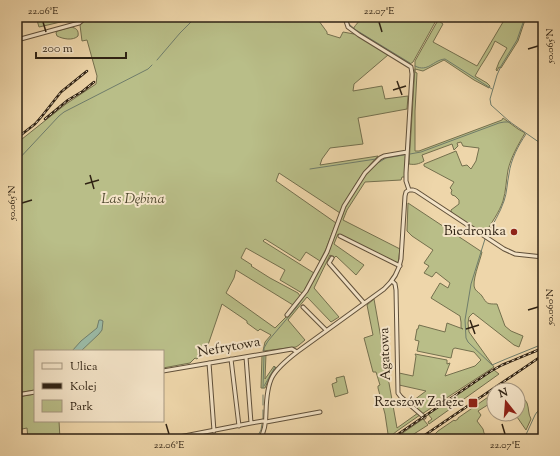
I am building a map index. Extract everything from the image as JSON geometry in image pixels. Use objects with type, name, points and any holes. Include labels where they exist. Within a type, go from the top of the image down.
[{"type":"street","points":[[17,40],[79,23],[86,17]]},
{"type":"street","points":[[346,21],[348,27],[359,35],[412,67],[406,181],[409,190]]},
{"type":"street","points":[[287,315],[306,291],[327,252],[344,206],[365,173],[384,156],[407,152]]},
{"type":"street","points":[[409,190],[416,191],[485,237],[515,254],[543,257]]},
{"type":"street","points":[[260,439],[266,422],[266,395],[273,374],[281,365],[297,352],[384,289],[392,281],[400,266],[405,196],[406,192],[409,190]]},
{"type":"street","points":[[340,236],[400,266]]},
{"type":"street","points":[[332,258],[329,263],[364,303]]},
{"type":"street","name":"Agatowa","points":[[392,281],[395,284],[396,290],[398,393],[424,417]]},
{"type":"street","points":[[303,306],[326,330]]},
{"type":"street","name":"Nefrytowa","points":[[164,370],[292,349],[297,352]]},
{"type":"street","points":[[246,356],[251,423]]},
{"type":"street","points":[[231,359],[239,426]]},
{"type":"street","points":[[209,363],[214,431]]},
{"type":"street","points":[[17,395],[34,392]]},
{"type":"street","points":[[169,439],[251,423],[266,422],[320,412]]},
{"type":"green space","points":[[36,17],[82,17],[39,27]]},
{"type":"green space","name":"Las Dębina","points":[[89,17],[278,17],[286,21],[298,19],[300,17],[316,17],[327,34],[340,38],[343,32],[354,33],[387,54],[388,55],[354,84],[353,91],[382,86],[385,99],[408,96],[407,109],[358,118],[363,144],[330,148],[322,159],[320,165],[378,156],[366,169],[348,197],[340,213],[279,173],[276,181],[336,223],[320,261],[306,252],[300,261],[265,239],[263,241],[314,273],[305,290],[302,293],[280,280],[285,270],[246,248],[241,258],[270,278],[298,293],[300,296],[293,305],[236,270],[234,278],[226,293],[275,328],[288,315],[308,289],[327,254],[346,204],[363,177],[373,165],[383,158],[404,154],[406,156],[405,177],[402,177],[401,180],[365,182],[347,210],[343,220],[400,249],[398,264],[338,234],[334,244],[364,265],[356,275],[336,256],[334,258],[330,255],[314,288],[339,317],[331,322],[307,297],[288,320],[305,340],[296,347],[263,351],[265,342],[271,335],[260,329],[258,331],[247,323],[247,321],[222,304],[208,345],[197,359],[195,358],[190,363],[164,368],[164,350],[34,350],[34,390],[17,393],[17,143],[66,104],[96,84],[97,76],[87,40],[82,41],[80,25]]},
{"type":"green space","points":[[362,17],[438,17],[413,62],[410,64],[353,29]]},
{"type":"green space","points":[[506,17],[526,17],[518,41],[501,68],[499,67],[497,71],[496,70],[507,48],[495,41],[475,76],[487,83],[490,86],[489,88],[444,60],[423,71],[415,69],[415,72],[417,73],[415,151],[419,151],[502,120],[503,118],[525,133],[509,165],[503,201],[485,234],[453,214],[451,211],[459,204],[459,200],[451,193],[452,190],[450,188],[454,182],[424,166],[424,164],[456,151],[462,166],[467,165],[471,169],[476,161],[479,148],[463,146],[461,142],[457,143],[458,146],[454,150],[452,144],[422,155],[424,161],[420,163],[409,164],[415,61],[437,22],[439,21],[443,24],[433,42],[477,66]]},
{"type":"green space","points":[[71,27],[78,31],[78,36],[76,38],[68,39],[57,36],[57,31]]},
{"type":"green space","points":[[408,203],[482,252],[474,282],[475,289],[485,301],[491,304],[497,304],[505,326],[511,331],[523,336],[519,347],[514,345],[473,313],[469,317],[469,332],[494,367],[422,414],[410,403],[426,391],[399,385],[399,373],[413,376],[415,354],[447,360],[447,364],[450,363],[445,376],[475,366],[481,360],[474,352],[455,348],[453,349],[451,358],[417,351],[419,341],[415,340],[419,325],[445,332],[447,323],[463,329],[461,328],[460,316],[431,298],[440,283],[448,288],[450,283],[436,272],[432,277],[424,273],[429,266],[424,263],[433,250],[407,231]]},
{"type":"green space","points":[[374,299],[397,428],[418,413],[420,415],[387,439],[382,439],[388,434],[385,414],[378,388],[380,385],[376,372],[373,372],[364,338],[373,335],[367,305]]},
{"type":"green space","points":[[266,354],[265,379],[274,366],[276,368],[271,374],[265,388],[261,388],[262,355]]},
{"type":"green space","points":[[494,370],[499,374],[429,424],[428,422],[432,419],[428,414]]},
{"type":"green space","points":[[344,376],[348,393],[335,397],[332,384],[337,382],[336,378]]},
{"type":"green space","points":[[34,394],[34,422],[59,422],[60,439],[28,439],[27,428],[17,430],[17,397]]},
{"type":"green space","points":[[486,398],[486,406],[478,411],[481,415],[477,421],[489,439],[433,439],[432,437],[438,431]]},
{"type":"green space","points":[[526,402],[531,419],[526,430],[520,422],[526,422]]},
{"type":"green space","points":[[423,419],[428,425],[406,439],[394,439]]},
{"type":"shaded area","points":[[99,320],[103,321],[102,330],[99,334],[82,350],[73,350],[81,341],[97,328]]},
{"type":"waterway","points":[[157,60],[196,17]]},
{"type":"waterway","points":[[350,17],[348,22],[356,30],[410,63]]},
{"type":"waterway","points":[[525,17],[517,40],[497,75],[490,99],[491,105],[510,122],[543,145]]},
{"type":"waterway","points":[[415,66],[423,68],[445,59],[492,89]]},
{"type":"waterway","points":[[17,161],[64,112],[148,69],[152,65]]},
{"type":"waterway","points":[[410,154],[421,152],[499,123],[510,122]]},
{"type":"waterway","points":[[487,235],[506,195],[511,163],[526,134]]},
{"type":"waterway","points":[[376,164],[386,158],[404,155]]},
{"type":"waterway","points":[[310,169],[376,159]]},
{"type":"waterway","points":[[342,217],[351,198]]},
{"type":"waterway","points":[[485,239],[471,284],[465,320],[466,338],[468,342],[492,365],[543,344]]},
{"type":"waterway","points":[[264,351],[268,341],[296,308],[308,291],[327,255]]},
{"type":"waterway","points":[[263,388],[264,356]]},
{"type":"waterway","points":[[264,386],[275,367]]},
{"type":"waterway","points":[[263,395],[263,405]]},
{"type":"waterway","points":[[524,439],[535,415],[543,408]]},
{"type":"waterway","points":[[263,410],[263,419]]},
{"type":"waterway","points":[[256,439],[261,430],[262,424]]},
{"type":"railway","points":[[17,138],[35,124],[61,92],[87,71]]},
{"type":"railway","points":[[45,119],[68,100],[94,82]]},
{"type":"railway","points":[[391,439],[491,371],[543,348]]},
{"type":"railway","points":[[419,439],[543,355]]},
{"type":"place","name":"Biedronka","points":[[514,232]]},
{"type":"place","name":"Rzeszów Załęże","points":[[473,403]]}]
